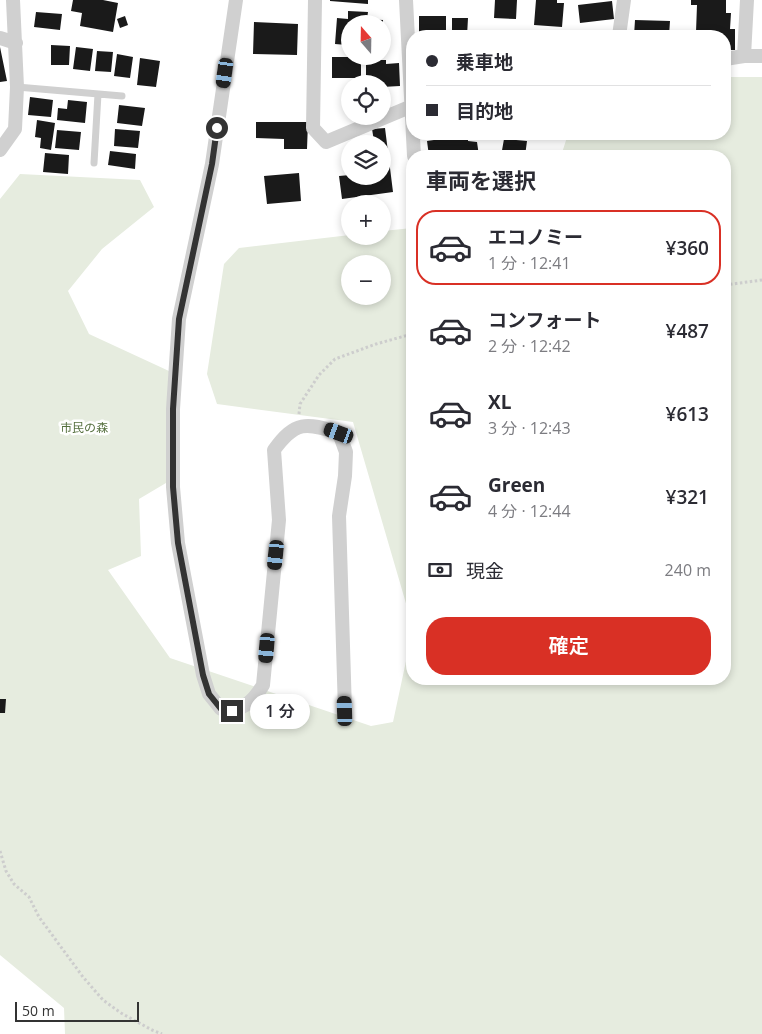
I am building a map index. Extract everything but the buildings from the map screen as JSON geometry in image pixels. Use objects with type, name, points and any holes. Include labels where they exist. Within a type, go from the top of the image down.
[{"type":"street","points":[[0,150],[14,129],[17,86],[13,0]]},
{"type":"street","points":[[236,0],[212,164],[179,319],[173,409],[173,487],[178,543],[203,675],[209,694],[221,709],[232,711],[241,708],[256,697],[263,685],[279,520],[274,450],[283,437],[297,427],[319,426],[339,433],[346,452],[345,476],[339,516],[345,711]]},
{"type":"street","points":[[315,0],[313,128],[326,142],[406,108]]},
{"type":"street","points":[[406,0],[407,30]]},
{"type":"street","points":[[620,30],[624,0]]},
{"type":"street","points":[[744,56],[747,0]]},
{"type":"street","points":[[0,38],[16,43]]},
{"type":"street","points":[[731,58],[762,56]]},
{"type":"lane","points":[[17,86],[122,96]]},
{"type":"lane","points":[[94,163],[98,94]]},
{"type":"path","points":[[731,284],[762,280]]},
{"type":"path","points":[[297,427],[300,404],[319,375],[335,359],[406,336]]},
{"type":"path","points":[[0,851],[6,871],[14,884],[29,897],[39,917],[83,977],[98,994],[121,1014],[162,1034]]},
{"type":"green space","name":"市民の森","points":[[731,77],[762,77],[762,1034],[65,1034],[64,1008],[0,955],[0,199],[20,174],[140,180],[154,207],[102,249],[68,291],[89,334],[169,371],[166,483],[139,499],[141,556],[108,570],[170,658],[371,726],[393,722],[406,661],[406,685],[731,685],[731,150],[563,150],[566,140],[731,140]]},
{"type":"green space","points":[[406,229],[406,603],[353,422],[217,404],[207,374],[224,264],[239,248],[341,236],[341,245],[391,245],[391,230]]},
{"type":"route","points":[[217,128],[212,164],[179,319],[173,409],[173,487],[178,543],[203,675],[209,694],[221,709],[232,711]]}]
